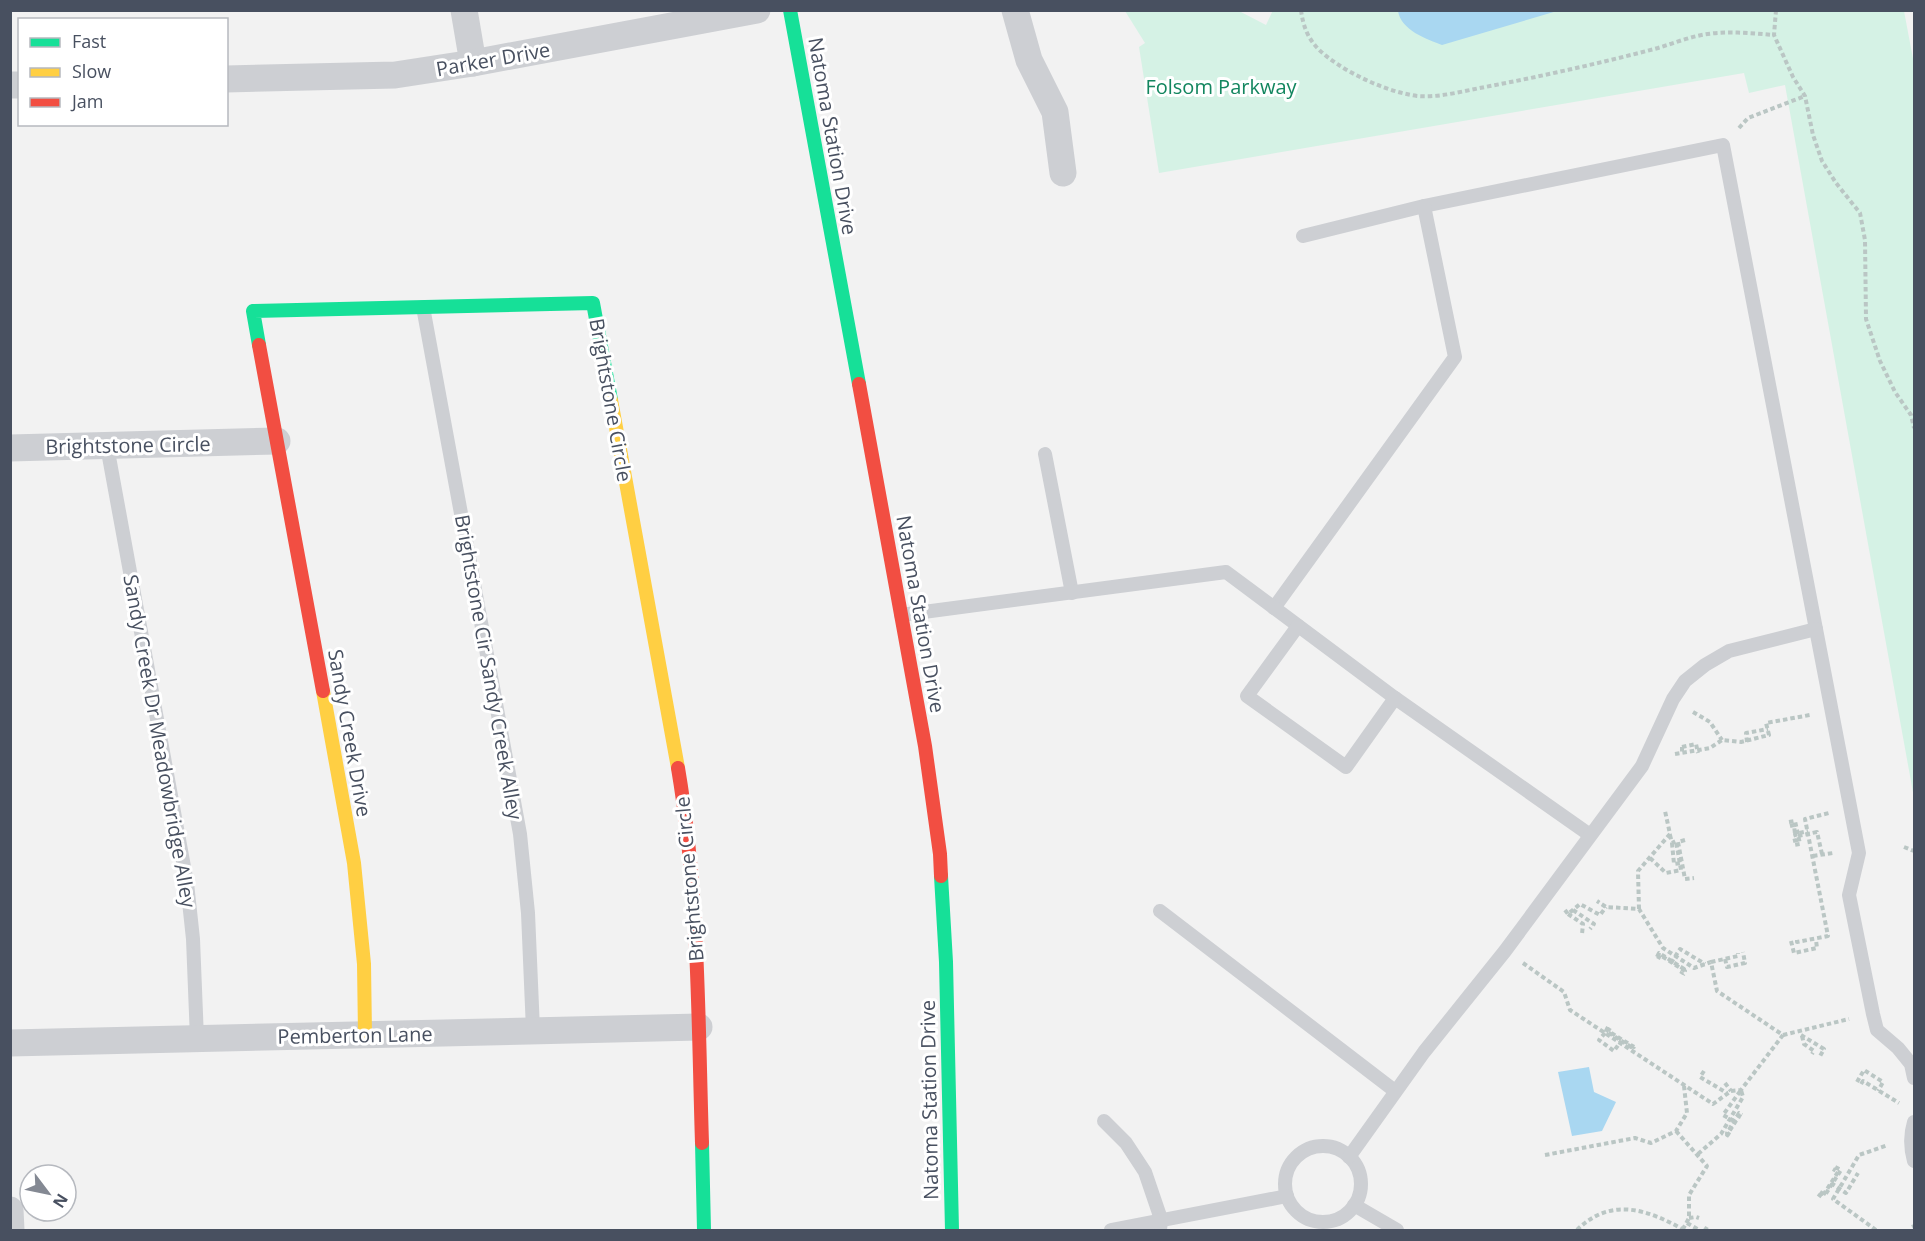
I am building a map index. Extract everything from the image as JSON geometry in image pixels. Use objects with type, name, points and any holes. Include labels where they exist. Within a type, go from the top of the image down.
[{"type":"street","points":[[464,10],[474,63]]},
{"type":"street","name":"Parker Drive","points":[[228,80],[395,75],[474,63],[757,10]]},
{"type":"street","name":"Natoma Station Drive","points":[[790,10],[925,746],[940,854],[946,962],[952,1230]]},
{"type":"street","points":[[1015,10],[1029,60],[1055,112],[1063,173]]},
{"type":"street","name":"Brightstone Circle","points":[[10,448],[277,441],[253,310],[593,303],[687,821],[695,912],[704,1230]]},
{"type":"street","name":"Sandy Creek Drive","points":[[277,441],[354,863],[364,964],[365,1034]]},
{"type":"street","name":"Pemberton Lane","points":[[10,1043],[699,1027]]},
{"type":"street","points":[[10,1210],[11,1230]]},
{"type":"lane","points":[[1303,236],[1424,206],[1723,145],[1858,853],[1849,895],[1873,1014],[1877,1030],[1898,1048],[1911,1064],[1914,1078]]},
{"type":"lane","points":[[1274,608],[1455,357],[1424,206]]},
{"type":"lane","name":"Brightstone Cir Sandy Creek Alley","points":[[423,307],[520,834],[528,913],[533,1030]]},
{"type":"lane","name":"Sandy Creek Dr Meadowbridge Alley","points":[[107,446],[187,883],[193,939],[197,1039]]},
{"type":"lane","points":[[1045,454],[1072,593]]},
{"type":"lane","points":[[901,615],[1226,572],[1395,698],[1590,835]]},
{"type":"lane","points":[[1298,626],[1247,696],[1346,767],[1395,698]]},
{"type":"lane","points":[[1349,1157],[1395,1091],[1505,951],[1642,766],[1673,699],[1684,681],[1729,651],[1816,629]]},
{"type":"lane","points":[[1160,911],[1395,1091]]},
{"type":"lane","points":[[1104,1121],[1126,1143],[1145,1172],[1160,1225]]},
{"type":"lane","points":[[1914,1122],[1911,1137],[1914,1161]]},
{"type":"lane","points":[[1328,1146],[1340,1150],[1349,1157],[1360,1177],[1360,1189],[1354,1205],[1341,1217],[1330,1221],[1318,1222],[1306,1218],[1297,1211],[1287,1196],[1285,1178],[1296,1157],[1306,1150],[1328,1146]]},
{"type":"lane","points":[[1111,1230],[1160,1225],[1287,1196]]},
{"type":"lane","points":[[1354,1205],[1392,1229]]},
{"type":"path","points":[[1301,10],[1308,35],[1314,47],[1324,56],[1371,84],[1391,91],[1419,96],[1440,95],[1509,82],[1650,50],[1697,36],[1724,33],[1774,35]]},
{"type":"path","points":[[1776,10],[1774,35],[1793,77],[1805,96],[1813,135],[1822,162],[1860,213],[1865,240],[1866,319],[1880,362],[1895,392],[1911,415],[1914,428]]},
{"type":"path","points":[[1723,145],[1748,118],[1805,96]]},
{"type":"path","points":[[1673,699],[1710,722],[1722,740]]},
{"type":"path","points":[[1696,753],[1696,744],[1682,747],[1681,754],[1696,753],[1722,740],[1749,741],[1746,733],[1768,729],[1766,723],[1785,719]]},
{"type":"path","points":[[1797,940],[1797,942],[1816,940],[1828,936],[1806,819],[1850,809]]},
{"type":"path","points":[[1665,811],[1674,864],[1682,862]]},
{"type":"path","points":[[1790,824],[1795,821],[1800,844],[1794,843]]},
{"type":"path","points":[[1797,835],[1808,831]]},
{"type":"path","points":[[1797,835],[1817,832],[1822,854]]},
{"type":"path","points":[[1670,834],[1638,872],[1639,909],[1663,948],[1694,968],[1738,956],[1738,953]]},
{"type":"path","points":[[1686,840],[1678,842],[1685,879],[1694,878]]},
{"type":"path","points":[[1650,857],[1666,873],[1683,870],[1676,841],[1672,843]]},
{"type":"path","points":[[1904,847],[1914,851]]},
{"type":"path","points":[[1546,895],[1583,924],[1581,934]]},
{"type":"path","points":[[1597,901],[1606,907],[1639,909]]},
{"type":"path","points":[[1570,912],[1580,904],[1600,915],[1606,907]]},
{"type":"path","points":[[1570,912],[1594,924],[1590,929]]},
{"type":"path","points":[[1791,941],[1794,953],[1817,948],[1816,940]]},
{"type":"path","points":[[1671,962],[1680,948],[1705,964]]},
{"type":"path","points":[[1505,951],[1564,992],[1570,1010],[1631,1047],[1634,1044]]},
{"type":"path","points":[[1725,959],[1727,968],[1745,963],[1743,952]]},
{"type":"path","points":[[1657,958],[1660,955],[1685,971],[1682,974]]},
{"type":"path","points":[[1671,962],[1675,956]]},
{"type":"path","points":[[1711,962],[1717,991],[1783,1035],[1800,1033],[1873,1014]]},
{"type":"path","points":[[1609,1028],[1606,1031],[1713,1104],[1729,1092],[1741,1090]]},
{"type":"path","points":[[1605,1033],[1599,1041],[1614,1051],[1622,1042]]},
{"type":"path","points":[[1800,1033],[1804,1044],[1814,1051],[1812,1054]]},
{"type":"path","points":[[1800,1033],[1824,1049],[1819,1058]]},
{"type":"path","points":[[1732,1122],[1723,1114],[1783,1035]]},
{"type":"path","points":[[1878,1091],[1883,1082],[1864,1070],[1859,1083],[1863,1081],[1878,1091],[1905,1108]]},
{"type":"path","points":[[1704,1071],[1700,1077],[1729,1092]]},
{"type":"path","points":[[1725,1083],[1729,1092]]},
{"type":"path","points":[[1545,1155],[1635,1138],[1651,1143],[1676,1131],[1688,1113],[1684,1085]]},
{"type":"path","points":[[1729,1135],[1727,1133],[1743,1097],[1741,1090]]},
{"type":"path","points":[[1698,1154],[1739,1113],[1742,1116]]},
{"type":"path","points":[[1577,1230],[1603,1214],[1629,1209],[1651,1214],[1683,1230],[1688,1220],[1689,1195],[1707,1166],[1676,1131]]},
{"type":"path","points":[[1876,1230],[1833,1199],[1859,1155],[1911,1137]]},
{"type":"path","points":[[1819,1193],[1822,1197],[1832,1183],[1838,1172],[1834,1168]]},
{"type":"path","points":[[1832,1183],[1846,1193],[1858,1173],[1851,1169]]},
{"type":"path","points":[[1832,1183],[1840,1186]]},
{"type":"path","points":[[1688,1220],[1700,1218]]},
{"type":"path","points":[[1688,1220],[1699,1230]]},
{"type":"green space","name":"Folsom Parkway","points":[[1273,10],[1904,11],[1914,64],[1914,798],[1785,85],[1749,93],[1744,73],[1159,173],[1139,47],[1145,43],[1125,11],[1239,11],[1266,25]]},
{"type":"water","points":[[1398,10],[1557,11],[1442,45],[1409,29],[1400,18]]},
{"type":"water","points":[[1589,1067],[1594,1092],[1616,1102],[1602,1131],[1572,1136],[1558,1072]]},
{"type":"traffic: fast","points":[[790,10],[859,384]]},
{"type":"traffic: fast","points":[[259,345],[253,311],[593,303],[611,400]]},
{"type":"traffic: fast","points":[[941,876],[946,962],[952,1230]]},
{"type":"traffic: fast","points":[[702,1143],[704,1230]]},
{"type":"traffic: slow","points":[[611,400],[678,768]]},
{"type":"traffic: slow","points":[[323,691],[354,863],[364,964],[365,1034]]},
{"type":"traffic: jam","points":[[259,345],[323,691]]},
{"type":"traffic: jam","points":[[859,384],[925,746],[941,876]]},
{"type":"traffic: jam","points":[[678,768],[694,908],[702,1143]]}]
